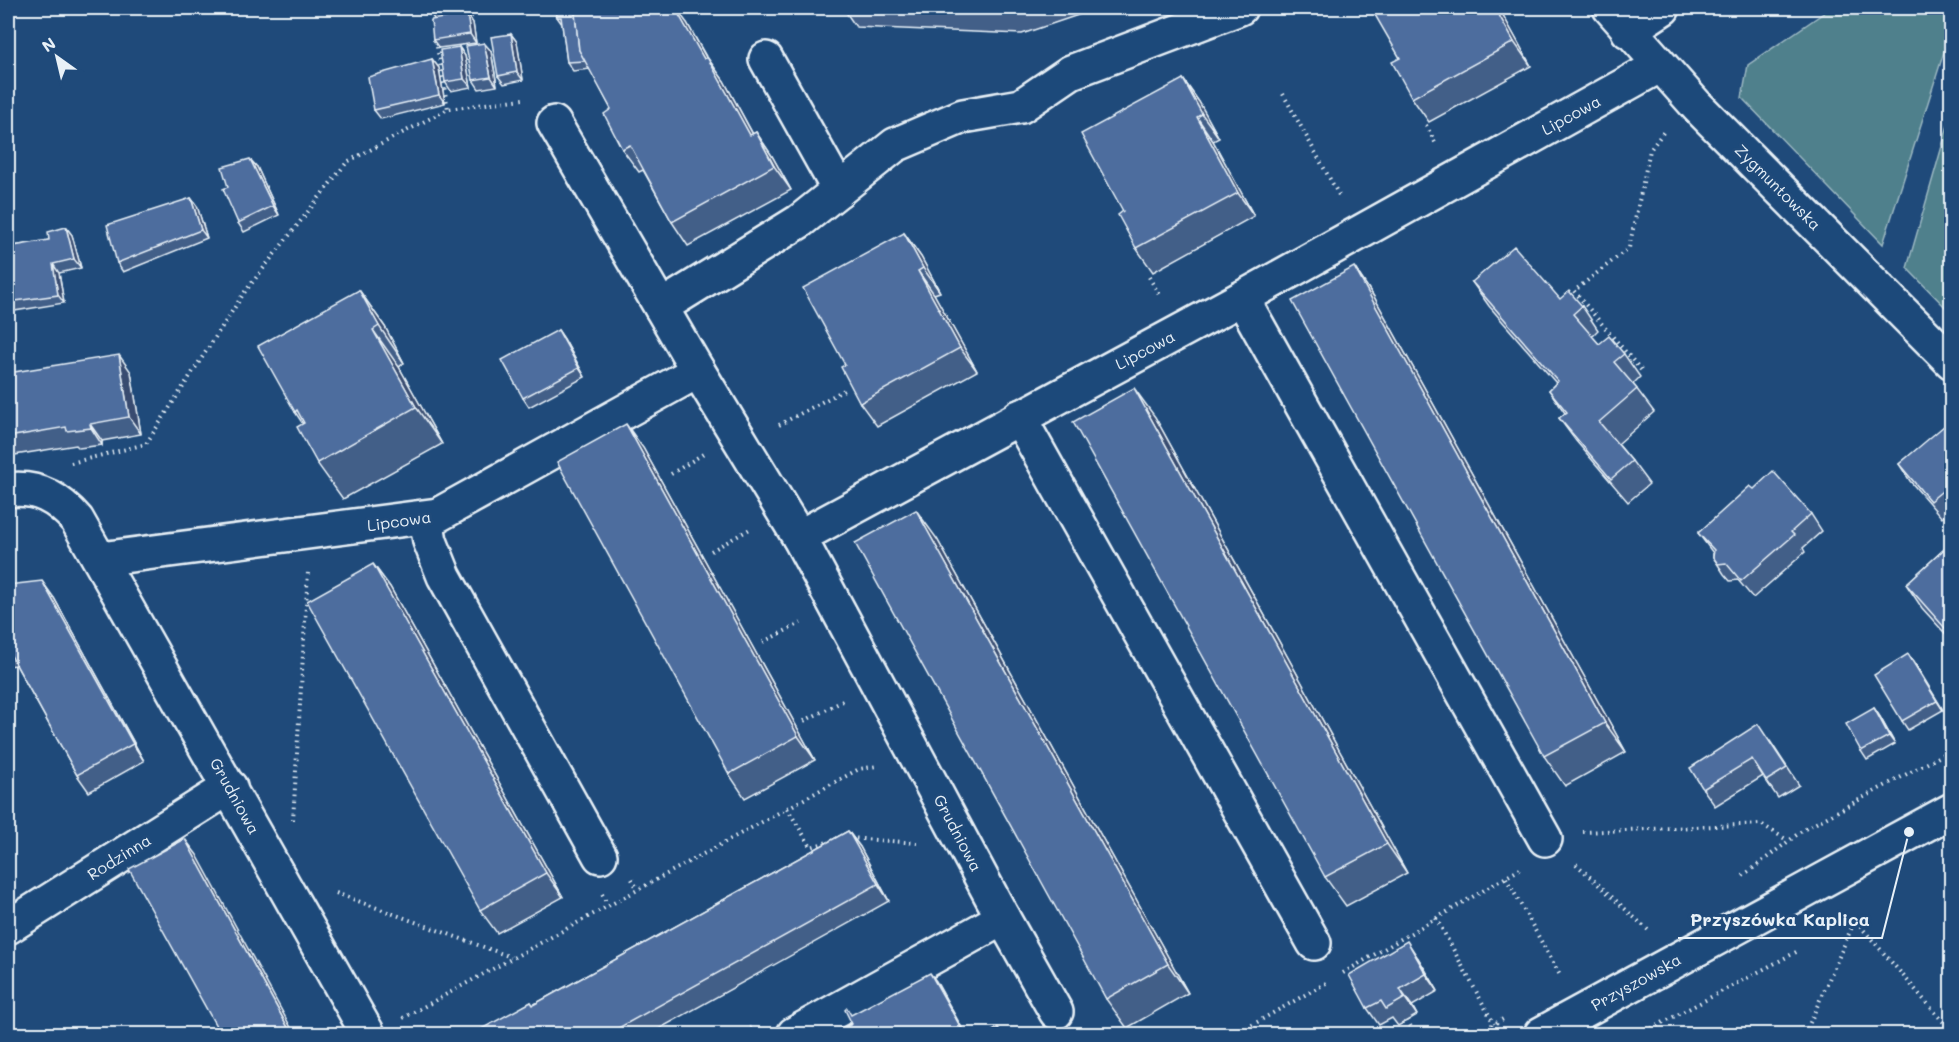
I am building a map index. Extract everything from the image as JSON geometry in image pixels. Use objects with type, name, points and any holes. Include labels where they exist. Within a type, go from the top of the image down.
[{"type":"street","points":[[661,307],[800,221],[895,145],[963,116],[1021,106],[1071,72],[1240,8]]},
{"type":"street","points":[[1619,19],[1663,8]]},
{"type":"street","name":"Zygmuntowska","points":[[1619,19],[1659,66],[1952,362]]},
{"type":"street","points":[[766,59],[839,190]]},
{"type":"street","name":"Lipcowa","points":[[799,537],[1242,298],[1659,66]]},
{"type":"street","points":[[554,123],[698,371],[799,537]]},
{"type":"street","points":[[1242,298],[1561,838]]},
{"type":"street","name":"Lipcowa","points":[[100,559],[426,518],[451,510],[698,371]]},
{"type":"street","points":[[1019,417],[1314,943]]},
{"type":"street","name":"Grudniowa","points":[[8,490],[31,490],[49,495],[65,505],[77,520],[230,787],[381,1029]]},
{"type":"street","points":[[426,518],[430,541],[444,576],[598,870]]},
{"type":"street","name":"Grudniowa","points":[[799,537],[1003,918],[1056,1012]]},
{"type":"street","name":"Rodzinna","points":[[8,927],[230,787]]},
{"type":"street","name":"Przyszowska","points":[[1541,1035],[1952,810]]},
{"type":"street","points":[[794,1035],[1003,918]]},
{"type":"path","points":[[430,8],[448,109]]},
{"type":"path","points":[[1283,94],[1342,200]]},
{"type":"path","points":[[63,465],[146,444],[244,293],[347,162],[448,109],[527,99]]},
{"type":"path","points":[[1641,370],[1574,291],[1629,248],[1650,150],[1668,126]]},
{"type":"path","points":[[1149,278],[1160,297]]},
{"type":"path","points":[[777,426],[846,389]]},
{"type":"path","points":[[671,474],[709,451]]},
{"type":"path","points":[[711,551],[756,526]]},
{"type":"path","points":[[293,825],[307,602]]},
{"type":"path","points":[[798,612],[809,631]]},
{"type":"path","points":[[763,642],[804,621]]},
{"type":"path","points":[[804,721],[847,699]]},
{"type":"path","points":[[1803,830],[1944,754]]},
{"type":"path","points":[[381,1029],[859,769],[884,765]]},
{"type":"path","points":[[787,808],[811,846],[842,838],[927,843]]},
{"type":"path","points":[[1576,831],[1761,824],[1787,840]]},
{"type":"path","points":[[1561,838],[1585,832]]},
{"type":"path","points":[[1575,863],[1654,936]]},
{"type":"path","points":[[1341,974],[1527,865]]},
{"type":"path","points":[[598,870],[608,904]]},
{"type":"path","points":[[1506,878],[1565,984]]},
{"type":"path","points":[[334,892],[511,957]]},
{"type":"path","points":[[1436,918],[1494,1024]]},
{"type":"path","points":[[1804,1035],[1855,920],[1952,1032]]},
{"type":"path","points":[[1641,1035],[1800,950]]},
{"type":"path","points":[[1236,1035],[1331,980]]},
{"type":"path","points":[[1407,1020],[1415,1035]]},
{"type":"path","points":[[740,1035],[760,1023]]},
{"type":"green space","points":[[1831,8],[1951,8],[1951,30],[1883,244],[1742,98],[1748,65]]},
{"type":"green space","points":[[1951,115],[1952,313],[1907,268]]},
{"type":"building","points":[[429,8],[466,8],[430,13]]},
{"type":"building","points":[[556,8],[592,8],[593,11],[575,13],[579,50],[585,61],[567,62],[561,17],[557,17]]},
{"type":"building","points":[[614,8],[675,8],[704,59],[707,57],[750,135],[756,132],[774,166],[672,222],[630,145],[622,149],[604,114],[611,109],[579,50],[575,13]]},
{"type":"building","points":[[1371,8],[1495,8],[1514,42],[1412,98],[1392,62],[1400,58]]},
{"type":"building","points":[[467,14],[470,34],[433,40],[431,20]]},
{"type":"building","points":[[511,34],[517,72],[498,76],[491,37]]},
{"type":"building","points":[[484,43],[491,77],[473,80],[466,46]]},
{"type":"building","points":[[459,47],[464,79],[445,82],[440,50]]},
{"type":"building","points":[[432,59],[439,95],[374,110],[368,77]]},
{"type":"building","points":[[1183,79],[1202,114],[1197,117],[1238,193],[1136,248],[1118,215],[1123,211],[1081,134]]},
{"type":"building","points":[[250,159],[273,206],[238,223],[223,189],[228,187],[222,167]]},
{"type":"building","points":[[191,198],[201,230],[117,263],[107,225]]},
{"type":"building","points":[[66,227],[74,259],[53,264],[58,295],[8,302],[8,247],[49,240],[48,232]]},
{"type":"building","points":[[904,233],[923,268],[918,271],[960,348],[860,403],[841,367],[845,365],[803,288]]},
{"type":"building","points":[[1514,246],[1560,299],[1569,291],[1582,306],[1573,314],[1599,344],[1609,336],[1624,354],[1614,362],[1637,389],[1599,422],[1632,461],[1611,479],[1559,418],[1567,412],[1549,390],[1558,381],[1472,282]]},
{"type":"building","points":[[1354,267],[1605,723],[1544,756],[1292,301]]},
{"type":"building","points":[[359,290],[379,326],[373,330],[416,407],[317,463],[297,427],[304,423],[297,410],[295,412],[258,346]]},
{"type":"building","points":[[558,330],[579,368],[523,398],[502,360]]},
{"type":"building","points":[[119,355],[129,417],[90,424],[91,428],[67,431],[66,427],[8,437],[8,373]]},
{"type":"building","points":[[1134,388],[1387,844],[1325,877],[1073,422]]},
{"type":"building","points":[[1951,420],[1952,483],[1930,501],[1899,464]]},
{"type":"building","points":[[626,424],[798,736],[729,774],[557,462]]},
{"type":"building","points":[[1773,471],[1811,514],[1791,532],[1794,535],[1741,581],[1726,563],[1718,564],[1713,557],[1714,550],[1698,533],[1750,486],[1754,489]]},
{"type":"building","points":[[916,510],[1168,964],[1106,999],[855,543]]},
{"type":"building","points":[[1952,542],[1952,636],[1906,584]]},
{"type":"building","points":[[373,564],[546,873],[480,910],[307,601]]},
{"type":"building","points":[[42,581],[133,744],[77,775],[8,650],[8,585]]},
{"type":"building","points":[[1908,654],[1937,701],[1902,721],[1874,675]]},
{"type":"building","points":[[1874,708],[1889,736],[1861,751],[1846,724]]},
{"type":"building","points":[[1758,724],[1787,768],[1766,781],[1752,759],[1703,789],[1690,768]]},
{"type":"building","points":[[848,831],[878,884],[606,1035],[475,1035],[474,1033],[531,1002],[533,1005]]},
{"type":"building","points":[[185,839],[292,1035],[221,1035],[129,869]]},
{"type":"building","points":[[1407,941],[1426,974],[1400,989],[1405,998],[1386,1009],[1381,1001],[1367,1008],[1349,975]]},
{"type":"building","points":[[930,973],[965,1035],[833,1035],[852,1024],[845,1010],[847,1008],[851,1015]]},
{"type":"building","points":[[998,1028],[1000,1031],[996,1035],[986,1035]]},
{"type":"place","name":"Przyszówka Kaplica","points":[[1909,832]]}]
